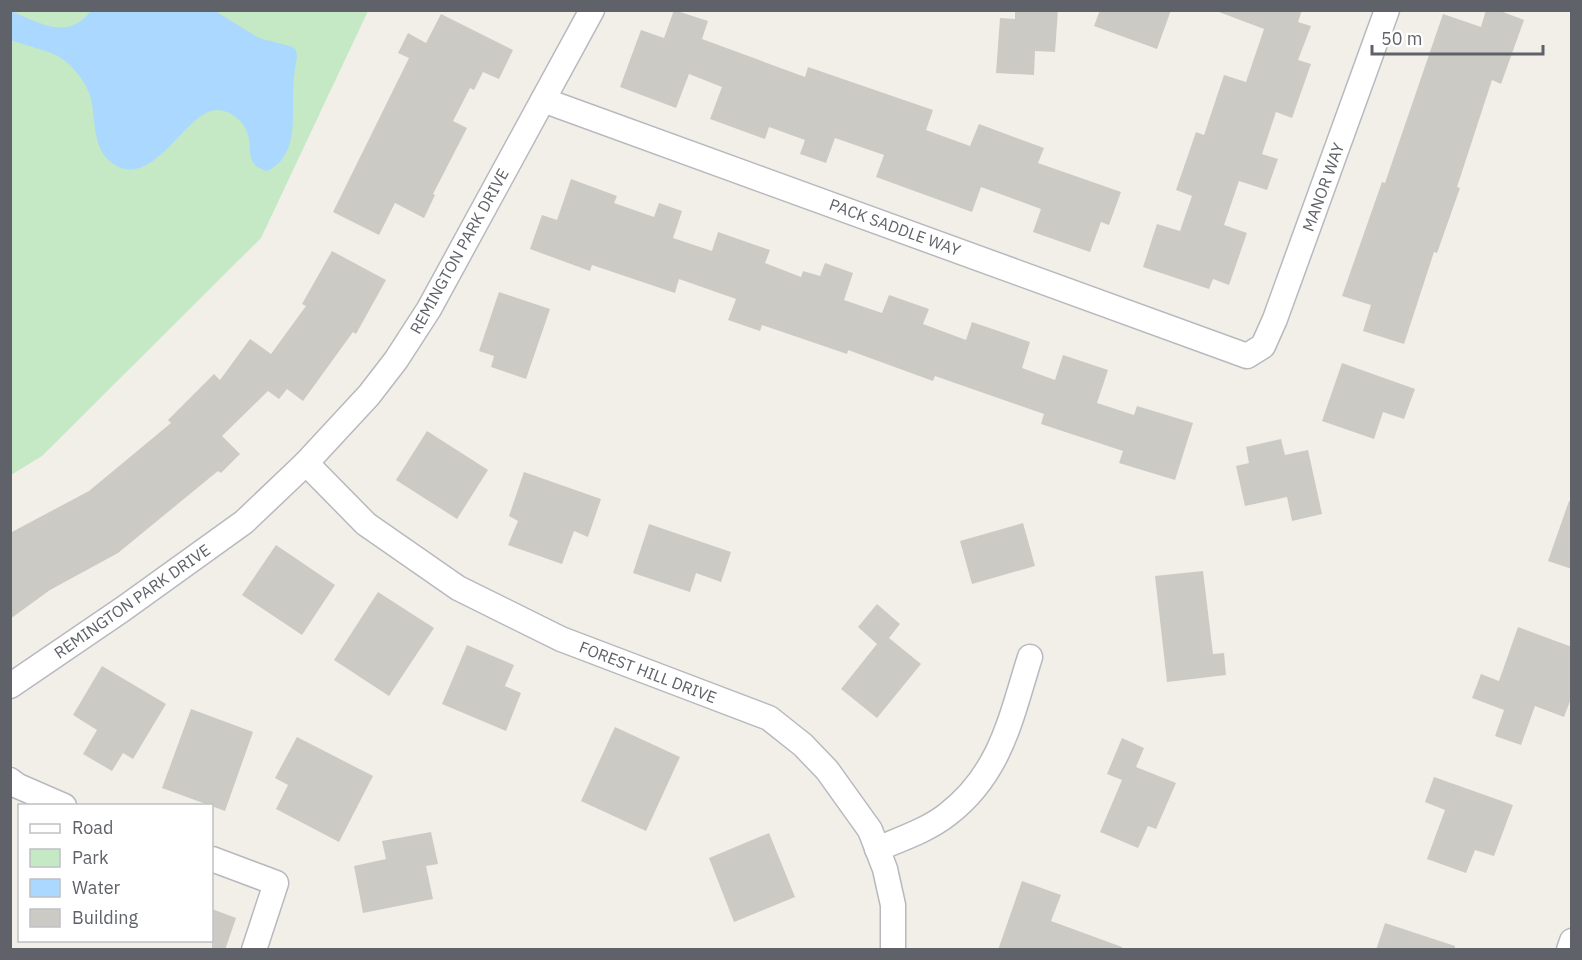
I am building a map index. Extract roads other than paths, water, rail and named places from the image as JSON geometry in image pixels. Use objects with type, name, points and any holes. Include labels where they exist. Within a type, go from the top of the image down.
[{"type":"street","name":"REMINGTON PARK DRIVE","points":[[10,686],[244,522],[306,464],[369,395],[396,360],[429,309],[592,10]]},
{"type":"street","name":"MANOR WAY","points":[[1247,356],[1263,346],[1275,319],[1387,10]]},
{"type":"street","name":"PACK SADDLE WAY","points":[[543,100],[1247,356]]},
{"type":"street","name":"FOREST HILL DRIVE","points":[[306,464],[366,524],[458,588],[561,639],[769,717],[803,745],[826,770],[870,830],[885,868],[893,905],[893,950]]},
{"type":"street","points":[[877,849],[921,830],[948,815],[978,786],[1002,746],[1030,657]]},
{"type":"street","points":[[10,780],[18,786],[59,804]]},
{"type":"street","points":[[213,859],[276,883],[254,950]]},
{"type":"street","points":[[1569,950],[1572,941]]},
{"type":"water","points":[[10,11],[42,24],[62,28],[72,26],[91,11],[215,11],[259,38],[293,47],[297,57],[293,83],[292,130],[288,150],[276,165],[267,171],[258,167],[251,159],[248,133],[242,123],[229,113],[218,110],[206,113],[194,122],[156,159],[142,167],[127,169],[112,163],[101,150],[98,142],[91,99],[79,75],[58,56],[11,40]]}]
